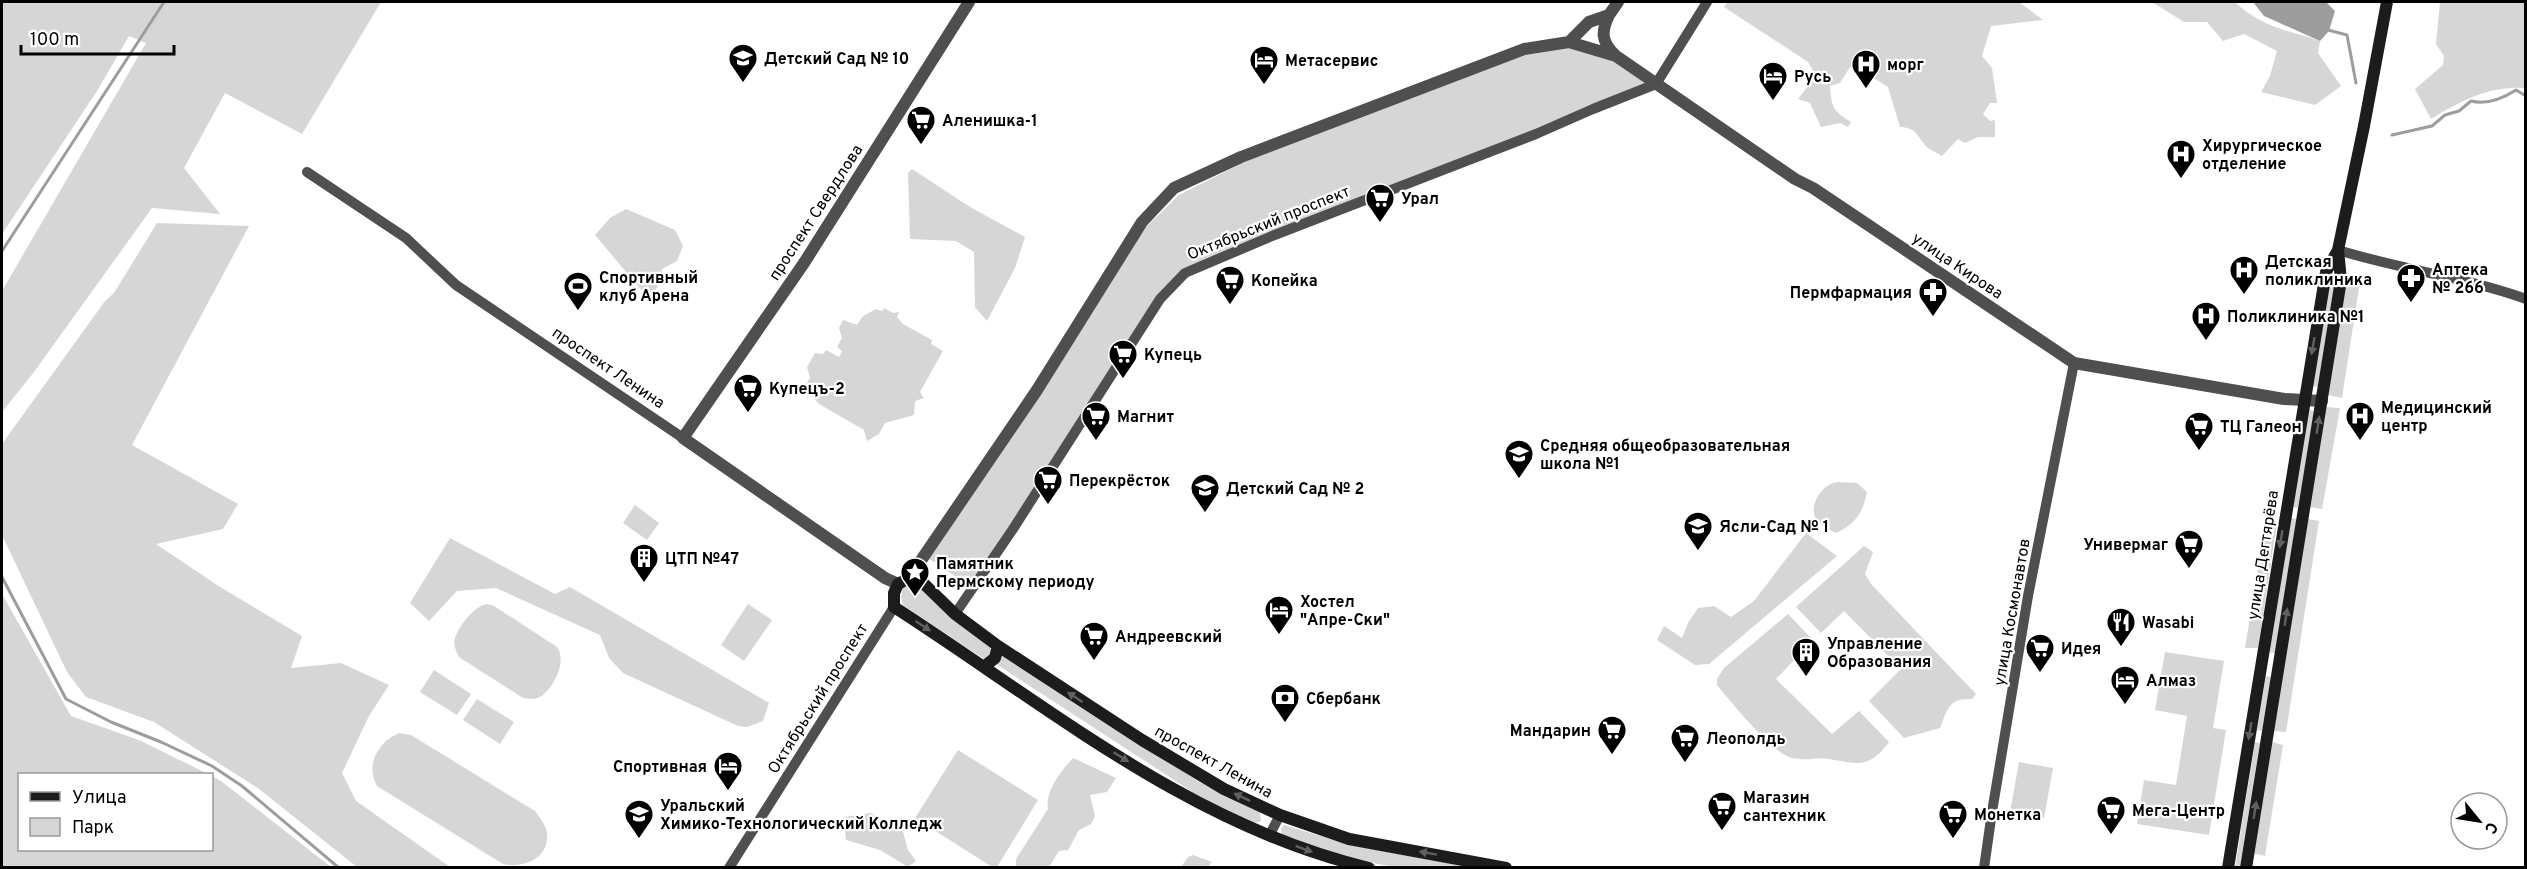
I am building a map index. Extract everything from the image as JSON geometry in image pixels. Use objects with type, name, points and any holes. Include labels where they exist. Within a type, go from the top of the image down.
[{"type":"main road","name":"улица Дегтярёва","points":[[2228,867],[2326,272],[2338,250],[2387,2]]},
{"type":"main road","name":"улица Дегтярёва","points":[[2246,867],[2341,279],[2338,250]]},
{"type":"main road","name":"проспект Ленина","points":[[903,581],[918,579],[956,614],[998,646],[1142,740],[1224,789],[1280,815],[1349,839],[1506,867]]},
{"type":"main road","points":[[903,581],[894,593],[894,607],[1127,761],[1212,810],[1269,836],[1310,852],[1369,867]]},
{"type":"main road","points":[[985,666],[995,658],[998,646]]},
{"type":"street","name":"проспект Свердлова","points":[[683,438],[804,263],[969,2]]},
{"type":"street","points":[[903,581],[1036,390],[1142,222],[1174,188],[1240,157],[1524,49],[1569,42],[1589,22],[1609,15],[1618,2]]},
{"type":"street","points":[[1656,84],[1707,2]]},
{"type":"street","name":"улица Кирова","points":[[1609,15],[1602,32],[1605,45],[1616,56],[2074,363],[2303,402],[2322,401]]},
{"type":"street","name":"улица Кирова","points":[[1569,42],[1616,56]]},
{"type":"street","name":"Октябрьский проспект","points":[[956,614],[1160,299],[1185,273],[1272,236],[1536,134],[1656,84]]},
{"type":"street","name":"проспект Ленина","points":[[307,172],[406,238],[456,285],[885,578],[903,581]]},
{"type":"street","points":[[2338,250],[2369,260],[2504,291],[2526,299]]},
{"type":"street","name":"улица Космонавтов","points":[[1984,867],[2028,596],[2074,363]]},
{"type":"street","name":"Октябрьский проспект","points":[[729,867],[894,607]]},
{"type":"street","points":[[1269,836],[1280,815]]},
{"type":"green space","points":[[2,2],[381,2],[302,134],[225,93],[184,168],[220,214],[152,208],[34,372],[2,412],[2,291],[146,43],[129,36],[97,91],[2,234]]},
{"type":"green space","points":[[1727,2],[2019,2],[2043,20],[1991,26],[1982,56],[1992,68],[1997,103],[1990,103],[1983,114],[1990,121],[1995,120],[1995,137],[1978,137],[1965,143],[1958,139],[1942,156],[1928,148],[1914,131],[1900,127],[1888,87],[1850,67],[1840,83],[1830,86],[1834,108],[1851,122],[1848,127],[1840,123],[1821,127],[1810,103],[1798,99],[1816,76],[1808,62],[1724,7]]},
{"type":"green space","points":[[2152,2],[2235,2],[2265,22],[2320,41],[2318,53],[2341,86],[2315,105],[2261,92],[2270,76],[2277,51],[2244,34],[2223,41],[2207,22],[2184,22]]},
{"type":"green space","points":[[2440,2],[2525,2],[2525,91],[2524,88],[2511,88],[2487,92],[2453,106],[2431,119],[2415,89],[2443,65],[2444,56],[2436,44]]},
{"type":"green space","points":[[1570,47],[1614,61],[1647,85],[1182,271],[972,587],[929,559],[1147,226],[1179,195],[1260,154],[1531,50]]},
{"type":"green space","points":[[912,169],[970,207],[1025,237],[1015,268],[987,321],[975,307],[974,252],[956,241],[910,239],[908,173]]},
{"type":"green space","points":[[626,209],[675,230],[683,246],[677,261],[662,269],[660,282],[653,294],[643,292],[595,235],[610,218]]},
{"type":"green space","points":[[157,223],[249,226],[132,445],[238,504],[223,529],[156,544],[217,585],[302,636],[291,668],[341,663],[389,685],[369,716],[342,773],[356,801],[450,867],[357,867],[259,789],[154,722],[86,697],[67,672],[2,535],[2,444],[105,301],[114,293]]},
{"type":"green space","points":[[2347,279],[2360,281],[2342,398],[2328,395]]},
{"type":"green space","points":[[2329,285],[2334,286],[2318,387],[2312,386]]},
{"type":"green space","points":[[884,308],[893,313],[899,312],[897,317],[903,324],[932,340],[931,344],[943,351],[920,392],[924,398],[915,401],[914,415],[885,423],[879,434],[867,441],[864,430],[819,404],[804,387],[810,378],[807,367],[815,353],[823,354],[826,350],[839,357],[842,351],[837,347],[842,338],[839,328],[843,320],[857,325],[863,316],[876,309],[882,311]]},
{"type":"green space","points":[[2326,407],[2340,408],[2322,509],[2310,507]]},
{"type":"green space","points":[[2308,410],[2314,411],[2298,508],[2293,507]]},
{"type":"green space","points":[[1837,482],[1857,483],[1867,492],[1858,517],[1849,526],[1836,533],[1825,528],[1816,519],[1814,507],[1822,491]]},
{"type":"green space","points":[[635,505],[659,523],[647,540],[623,523]]},
{"type":"green space","points":[[2291,518],[2297,519],[2275,653],[2269,652]]},
{"type":"green space","points":[[2308,519],[2319,521],[2286,732],[2272,731]]},
{"type":"green space","points":[[2277,523],[2258,648],[2245,648],[2265,526]]},
{"type":"green space","points":[[1806,533],[1837,556],[1709,664],[1695,665],[1657,640],[1664,626],[1682,638],[1698,608],[1714,606],[1731,617],[1754,601]]},
{"type":"green space","points":[[450,538],[555,594],[570,587],[769,703],[763,721],[747,727],[738,726],[623,673],[609,658],[600,635],[496,588],[457,591],[429,621],[410,603]]},
{"type":"green space","points":[[1864,546],[1873,552],[1865,574],[1871,584],[1976,694],[1972,699],[1958,700],[1953,703],[1947,710],[1940,728],[1904,738],[1869,701],[1901,669],[1844,611],[1821,633],[1796,607]]},
{"type":"green space","points":[[913,583],[921,586],[947,614],[991,648],[992,652],[988,659],[984,659],[903,605],[901,597],[903,587]]},
{"type":"green space","points":[[2,594],[71,716],[139,740],[206,773],[18,773],[18,851],[213,851],[213,777],[331,867],[2,867]]},
{"type":"green space","points":[[487,604],[494,606],[557,647],[561,659],[560,666],[552,685],[541,697],[523,698],[459,657],[454,643],[457,633],[472,612]]},
{"type":"green space","points":[[748,604],[772,620],[744,661],[721,645]]},
{"type":"green space","points":[[1788,614],[1813,640],[1776,679],[1832,734],[1859,711],[1889,742],[1869,761],[1855,763],[1824,759],[1797,759],[1784,754],[1753,726],[1717,685],[1717,679],[1724,668]]},
{"type":"green space","points":[[2165,652],[2224,661],[2213,728],[2226,730],[2209,835],[2137,824],[2144,780],[2176,785],[2187,716],[2155,710]]},
{"type":"green space","points":[[1001,655],[1201,783],[1260,812],[1261,821],[1253,824],[1194,793],[996,664]]},
{"type":"green space","points":[[434,670],[471,694],[457,715],[420,692]]},
{"type":"green space","points":[[2266,676],[2271,677],[2262,731],[2257,730]]},
{"type":"green space","points":[[477,699],[514,722],[500,744],[463,720]]},
{"type":"green space","points":[[399,733],[411,735],[535,811],[547,833],[547,842],[539,855],[527,863],[503,864],[377,786],[372,770],[373,762],[385,742]]},
{"type":"green space","points":[[2255,742],[2260,743],[2240,867],[2235,868]]},
{"type":"green space","points":[[2272,742],[2283,745],[2265,856],[2252,853]]},
{"type":"green space","points":[[958,750],[1038,800],[997,867],[992,867],[915,818]]},
{"type":"green space","points":[[1073,758],[1116,778],[1107,792],[1090,795],[1095,816],[1091,824],[1079,830],[1068,850],[1059,851],[1049,867],[1016,867],[1016,859],[1048,809],[1051,788]]},
{"type":"green space","points":[[2019,762],[2053,768],[2044,818],[2010,812]]},
{"type":"green space","points":[[871,813],[903,832],[908,850],[916,861],[908,867],[880,850],[846,840],[844,817]]},
{"type":"green space","points":[[1284,825],[1350,845],[1469,867],[1407,868],[1354,859],[1282,835],[1281,829]]},
{"type":"green space","points":[[1193,855],[1212,862],[1208,867],[1181,867],[1188,857]]},
{"type":"shaded area","points":[[2253,2],[2326,2],[2335,11],[2329,31],[2320,41],[2264,16]]},
{"type":"waterway","points":[[2,251],[164,2]]},
{"type":"waterway","points":[[2328,30],[2347,35],[2356,83]]},
{"type":"waterway","points":[[2392,135],[2432,126],[2445,115],[2459,111],[2471,101],[2494,100],[2516,90],[2526,96]]},
{"type":"waterway","points":[[2,577],[66,699],[111,722],[212,766],[242,786],[339,868]]},
{"type":"place","name":"Детский Сад № 10","points":[[743,84]]},
{"type":"place","name":"Метасервис","points":[[1264,86]]},
{"type":"place","name":"морг","points":[[1866,90]]},
{"type":"place","name":"Русь","points":[[1773,102]]},
{"type":"place","name":"Аленишка-1","points":[[921,146]]},
{"type":"place","name":"Хирургическое отделение","points":[[2181,180]]},
{"type":"place","name":"Урал","points":[[1380,224]]},
{"type":"place","name":"Детская поликлиника","points":[[2244,296]]},
{"type":"place","name":"Аптека № 266","points":[[2411,304]]},
{"type":"place","name":"Копейка","points":[[1230,306]]},
{"type":"place","name":"Спортивный клуб Арена","points":[[578,312]]},
{"type":"place","name":"Пермфармация","points":[[1933,318]]},
{"type":"place","name":"Поликлиника №1","points":[[2206,342]]},
{"type":"place","name":"Купець","points":[[1123,380]]},
{"type":"place","name":"Купецъ-2","points":[[748,414]]},
{"type":"place","name":"Магнит","points":[[1096,442]]},
{"type":"place","name":"Медицинский центр","points":[[2360,442]]},
{"type":"place","name":"ТЦ Галеон","points":[[2199,452]]},
{"type":"place","name":"Средняя общеобразовательная школа №1","points":[[1519,480]]},
{"type":"place","name":"Перекрёсток","points":[[1048,506]]},
{"type":"place","name":"Детский Сад № 2","points":[[1205,514]]},
{"type":"place","name":"Ясли-Сад № 1","points":[[1698,552]]},
{"type":"place","name":"Универмаг","points":[[2189,570]]},
{"type":"place","name":"ЦТП №47","points":[[644,584]]},
{"type":"place","name":"Памятник Пермскому периоду","points":[[915,598]]},
{"type":"place","name":"Хостел \"Апре-Ски\"","points":[[1279,636]]},
{"type":"place","name":"Wasabi","points":[[2121,648]]},
{"type":"place","name":"Андреевский","points":[[1094,662]]},
{"type":"place","name":"Идея","points":[[2040,674]]},
{"type":"place","name":"Управление Образования","points":[[1806,678]]},
{"type":"place","name":"Алмаз","points":[[2125,706]]},
{"type":"place","name":"Сбербанк","points":[[1285,724]]},
{"type":"place","name":"Мандарин","points":[[1612,756]]},
{"type":"place","name":"Леополдь","points":[[1685,764]]},
{"type":"place","name":"Спортивная","points":[[728,792]]},
{"type":"place","name":"Магазин сантехник","points":[[1722,832]]},
{"type":"place","name":"Мега-Центр","points":[[2111,836]]},
{"type":"place","name":"Уральский Химико-Технологический Колледж","points":[[639,840]]},
{"type":"place","name":"Монетка","points":[[1953,840]]}]
